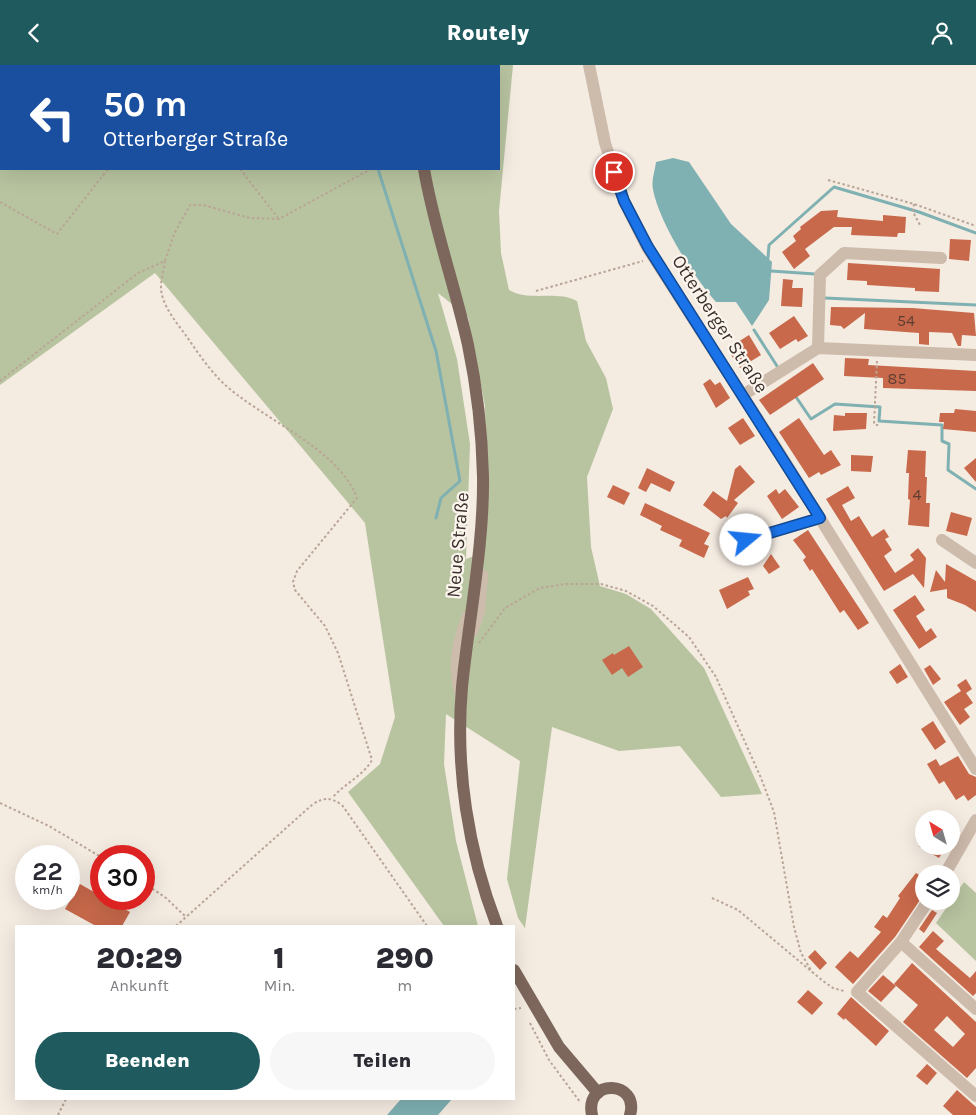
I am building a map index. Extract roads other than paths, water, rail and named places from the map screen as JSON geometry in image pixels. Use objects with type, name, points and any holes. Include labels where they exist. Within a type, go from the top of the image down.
[{"type":"main road","name":"Neue Straße","points":[[424,170],[468,345],[476,389],[483,477],[471,609],[471,646],[461,699],[460,727],[464,804],[470,837],[497,925]]},
{"type":"main road","points":[[515,972],[559,1047],[598,1093]]},
{"type":"main road","points":[[592,1115],[592,1103],[598,1093],[610,1088],[622,1091],[630,1100],[630,1115]]},
{"type":"street","name":"Otterberger Straße","points":[[589,65],[605,143],[624,201],[654,257],[820,518],[906,660],[976,769]]},
{"type":"street","points":[[818,348],[820,275],[844,253],[941,258]]},
{"type":"street","points":[[742,395],[818,348],[976,355]]},
{"type":"street","points":[[746,540],[820,518]]},
{"type":"street","points":[[942,540],[976,563]]},
{"type":"street","points":[[471,646],[479,612],[482,577],[477,557]]},
{"type":"street","points":[[461,699],[456,674],[458,641],[471,609]]},
{"type":"street","points":[[950,865],[976,820]]},
{"type":"street","points":[[922,910],[901,942],[857,992],[976,1096]]},
{"type":"street","points":[[901,942],[976,1009]]},
{"type":"water","points":[[673,158],[689,162],[731,224],[772,262],[769,300],[752,326],[736,302],[716,302],[707,292],[669,232],[656,202],[653,179],[656,162]]},
{"type":"water","points":[[400,1100],[451,1100],[438,1115],[387,1115]]},
{"type":"waterway","points":[[378,170],[436,351],[460,481],[441,498],[436,518]]},
{"type":"waterway","points":[[768,258],[769,245],[834,187],[919,212],[976,233]]},
{"type":"waterway","points":[[771,271],[815,274]]},
{"type":"waterway","points":[[825,298],[976,305]]},
{"type":"waterway","points":[[754,330],[777,366]]},
{"type":"waterway","points":[[794,394],[811,419],[835,404],[880,407],[879,421],[942,425],[942,441],[949,444],[948,470],[976,489]]}]
